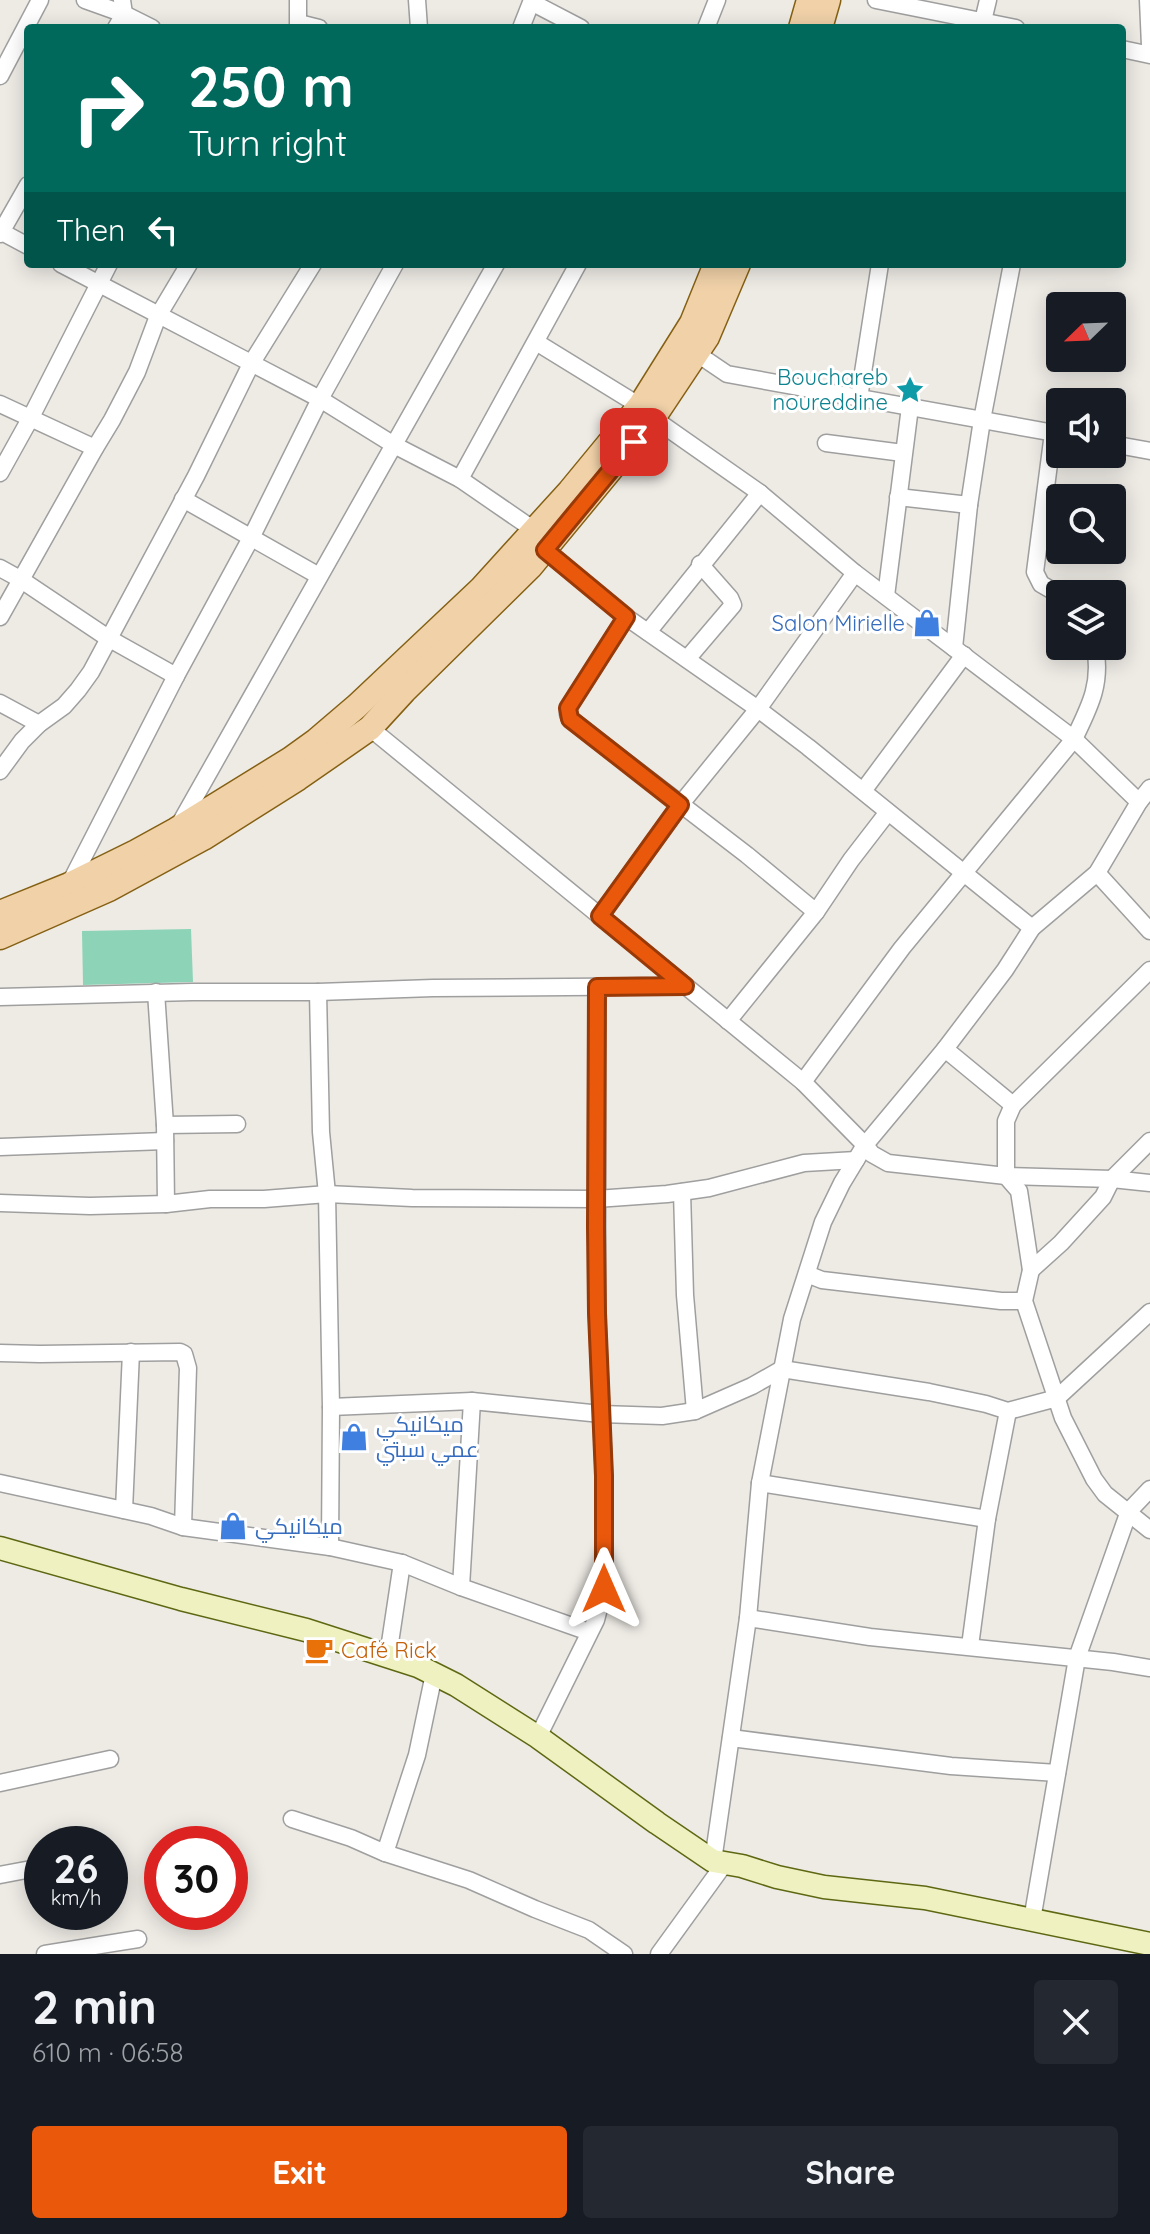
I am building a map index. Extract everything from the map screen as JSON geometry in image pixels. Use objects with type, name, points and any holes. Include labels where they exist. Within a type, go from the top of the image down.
[{"type":"main road","points":[[802,24],[809,0]]},
{"type":"main road","points":[[821,24],[828,0]]},
{"type":"main road","points":[[647,412],[692,323],[714,268]]},
{"type":"main road","points":[[0,937],[109,889],[190,846],[370,728],[544,541],[696,353],[707,337],[736,268]]},
{"type":"main road","points":[[0,913],[69,885],[136,852],[291,759],[332,728],[481,589],[544,541]]},
{"type":"main road","points":[[0,1548],[181,1599],[306,1630],[434,1674],[538,1737],[657,1823],[719,1862],[824,1887],[925,1898],[1032,1920],[1127,1947],[1150,1944]]},
{"type":"street","points":[[27,24],[40,0]]},
{"type":"street","points":[[85,0],[143,24]]},
{"type":"street","points":[[298,0],[299,24]]},
{"type":"street","points":[[417,0],[419,24]]},
{"type":"street","points":[[708,24],[717,0]]},
{"type":"street","points":[[876,0],[997,24]]},
{"type":"street","points":[[983,21],[988,0]]},
{"type":"street","points":[[1148,0],[1150,46]]},
{"type":"street","points":[[523,24],[533,1],[574,24]]},
{"type":"street","points":[[924,24],[927,10]]},
{"type":"street","points":[[0,76],[24,30]]},
{"type":"street","points":[[1126,50],[1150,55]]},
{"type":"street","points":[[24,192],[0,233],[24,244]]},
{"type":"street","points":[[69,268],[320,399],[394,445],[460,479],[544,541],[626,617],[758,709],[1032,928]]},
{"type":"street","points":[[0,473],[107,268]]},
{"type":"street","points":[[0,617],[112,420],[137,372],[158,316],[187,268]]},
{"type":"street","points":[[0,771],[22,741],[64,706],[91,672],[196,476],[251,364],[311,268]]},
{"type":"street","points":[[69,885],[252,536],[320,399],[393,268]]},
{"type":"street","points":[[176,830],[494,268]]},
{"type":"street","points":[[460,479],[576,268]]},
{"type":"street","points":[[859,398],[879,268]]},
{"type":"street","points":[[863,791],[959,652],[969,505],[1011,268]]},
{"type":"street","points":[[536,342],[647,412],[760,493],[855,573],[1145,795],[1097,873],[1032,928],[1005,970],[945,1049],[865,1145],[823,1222],[792,1319],[760,1483],[748,1618],[731,1738],[719,1862],[659,1954]]},
{"type":"street","points":[[696,353],[727,374],[1046,432]]},
{"type":"street","points":[[0,404],[95,448]]},
{"type":"street","points":[[886,596],[910,407]]},
{"type":"street","points":[[826,443],[903,453]]},
{"type":"street","points":[[1126,447],[1150,451]]},
{"type":"street","points":[[1046,587],[1035,572],[1051,468]]},
{"type":"street","points":[[648,632],[760,493]]},
{"type":"street","points":[[898,497],[969,505]]},
{"type":"street","points":[[183,499],[319,576]]},
{"type":"street","points":[[687,659],[733,605],[700,564]]},
{"type":"street","points":[[0,568],[108,638],[176,676]]},
{"type":"street","points":[[600,916],[680,805],[758,709],[855,573]]},
{"type":"street","points":[[626,617],[568,708],[575,725],[747,855],[816,912]]},
{"type":"street","points":[[803,1082],[902,948],[1074,739],[1097,685],[1098,660]]},
{"type":"street","points":[[0,703],[39,724]]},
{"type":"street","points":[[370,728],[803,1082],[872,1154],[888,1163],[1006,1176],[1150,1183]]},
{"type":"street","points":[[728,1021],[816,912],[888,812]]},
{"type":"street","points":[[1097,873],[1150,931]]},
{"type":"street","points":[[1150,970],[1013,1105],[1006,1121],[1006,1176],[1019,1191],[1031,1270],[1024,1301],[1063,1418],[1105,1494],[1150,1530]]},
{"type":"street","points":[[0,997],[156,992],[685,986]]},
{"type":"street","points":[[538,1737],[600,1612],[604,1589],[596,1199],[597,987]]},
{"type":"street","points":[[156,992],[166,1204]]},
{"type":"street","points":[[318,992],[321,1132],[327,1194],[330,1547]]},
{"type":"street","points":[[945,1049],[1013,1105]]},
{"type":"street","points":[[0,1147],[237,1124]]},
{"type":"street","points":[[1031,1270],[1061,1243],[1103,1197],[1112,1179],[1150,1141]]},
{"type":"street","points":[[0,1203],[90,1206],[166,1204],[327,1194],[412,1198],[596,1199],[709,1188],[804,1163],[856,1160]]},
{"type":"street","points":[[682,1192],[685,1295],[695,1411]]},
{"type":"street","points":[[807,1274],[822,1280],[1024,1301]]},
{"type":"street","points":[[331,1407],[472,1401],[601,1414],[662,1416],[695,1411],[782,1369],[929,1392],[1008,1411],[1057,1398],[1150,1312]]},
{"type":"street","points":[[124,1510],[131,1352]]},
{"type":"street","points":[[0,1353],[184,1354],[188,1361],[183,1527]]},
{"type":"street","points":[[461,1587],[472,1401]]},
{"type":"street","points":[[970,1646],[987,1519],[1008,1411]]},
{"type":"street","points":[[0,1483],[151,1516],[183,1527],[330,1547],[402,1563],[589,1632]]},
{"type":"street","points":[[760,1483],[987,1519]]},
{"type":"street","points":[[1032,1920],[1077,1658],[1129,1511],[1150,1489]]},
{"type":"street","points":[[388,1656],[402,1563]]},
{"type":"street","points":[[748,1618],[870,1637],[1150,1668]]},
{"type":"street","points":[[385,1853],[417,1755],[434,1674]]},
{"type":"street","points":[[731,1738],[951,1766],[1057,1773]]},
{"type":"street","points":[[0,1783],[110,1759]]},
{"type":"street","points":[[292,1819],[469,1880],[566,1919],[589,1930],[624,1954]]},
{"type":"street","points":[[0,1875],[24,1870]]},
{"type":"street","points":[[45,1954],[138,1939]]},
{"type":"green space","points":[[191,929],[193,982],[83,985],[82,931]]},
{"type":"place","name":"Bouchareb noureddine","points":[[910,390]]},
{"type":"place","name":"Salon Mirielle","points":[[927,623]]},
{"type":"place","name":"ميكانيكي عمي سبتي","points":[[354,1437]]},
{"type":"place","name":"ميكانيكي","points":[[233,1526]]},
{"type":"place","name":"Café Rick","points":[[319,1650]]},
{"type":"route","points":[[604,1589],[604,1476],[597,1313],[597,987],[685,986],[600,916],[680,805],[570,719],[568,708],[626,617],[545,550],[634,442]]}]
